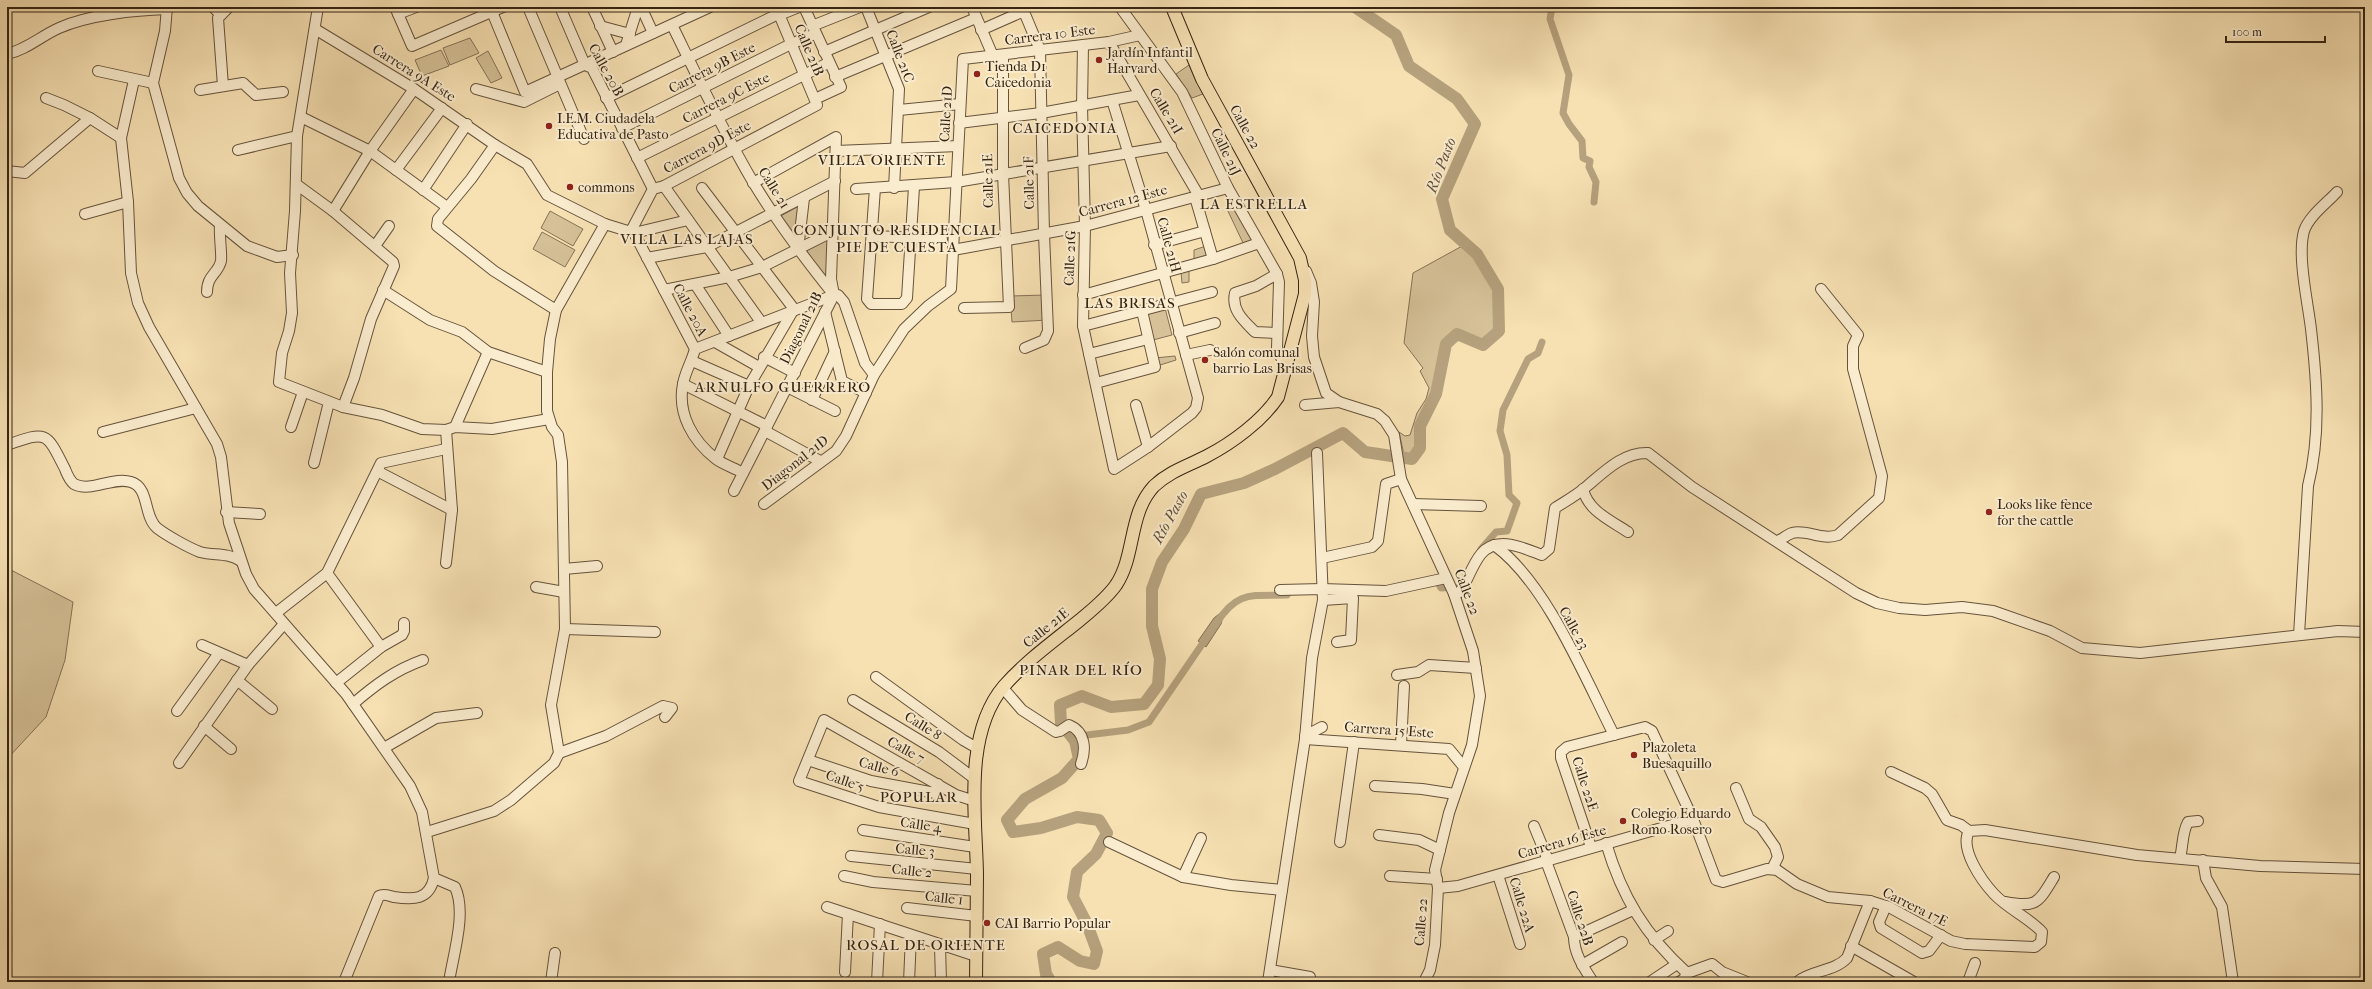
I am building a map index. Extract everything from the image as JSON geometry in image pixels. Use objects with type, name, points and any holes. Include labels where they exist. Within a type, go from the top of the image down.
[{"type":"main road","name":"Calle 22","points":[[1172,7],[1202,79],[1300,258],[1305,280],[1305,294],[1278,397],[1270,409],[1223,446],[1185,466]]},
{"type":"main road","name":"Calle 21E","points":[[976,982],[977,869],[975,847],[975,779],[978,748],[982,729],[1003,688],[1034,656],[1104,600],[1126,568],[1135,524],[1148,494],[1169,473],[1185,466]]},
{"type":"street","points":[[213,7],[221,15]]},
{"type":"street","points":[[223,86],[218,18],[229,7]]},
{"type":"street","points":[[318,7],[297,136],[293,255],[290,273],[291,319],[282,353],[279,382],[343,407],[382,415],[422,429],[492,429],[549,419]]},
{"type":"street","points":[[416,7],[397,11],[412,46],[491,9],[503,7]]},
{"type":"street","points":[[528,7],[584,138]]},
{"type":"street","name":"Calle 20B","points":[[560,7],[589,67],[653,189]]},
{"type":"street","points":[[592,7],[613,52]]},
{"type":"street","points":[[598,22],[600,7]]},
{"type":"street","points":[[491,9],[525,92],[560,80],[589,67],[626,45],[710,7]]},
{"type":"street","points":[[606,98],[688,59],[778,12],[799,7]]},
{"type":"street","points":[[804,7],[835,77],[886,57],[976,18]]},
{"type":"street","name":"Carrera 9B Este","points":[[622,128],[791,44],[814,30],[860,7]]},
{"type":"street","name":"Calle 21C","points":[[866,7],[899,89],[894,188]]},
{"type":"street","points":[[824,52],[929,7]]},
{"type":"street","points":[[972,7],[981,30],[998,55]]},
{"type":"street","name":"Calle 21J","points":[[1120,7],[1182,92],[1228,188],[1277,274],[1279,282],[1276,333],[1277,348],[1285,367]]},
{"type":"street","points":[[7,54],[24,48],[60,28],[90,19],[136,10],[167,8],[165,31],[153,83],[178,178],[190,198],[220,225],[247,246],[277,257],[293,255]]},
{"type":"street","points":[[641,8],[653,33]]},
{"type":"street","points":[[626,45],[641,8]]},
{"type":"street","points":[[981,30],[1023,9]]},
{"type":"street","name":"Calle 21F","points":[[1023,9],[1040,50],[1042,168],[1048,331],[1044,340],[1025,348]]},
{"type":"street","name":"Calle 21B","points":[[778,12],[816,102]]},
{"type":"street","points":[[598,22],[630,34]]},
{"type":"street","name":"Calle 21","points":[[672,25],[717,118],[753,182],[798,250],[834,295],[838,295],[844,302],[865,363],[874,375]]},
{"type":"street","name":"Carrera 9A Este","points":[[315,29],[414,89],[467,124],[495,145],[527,164],[548,195],[605,224],[634,233]]},
{"type":"street","name":"Carrera 10 Este","points":[[963,59],[1108,42],[1140,35]]},
{"type":"street","name":"Calle 21I","points":[[1108,42],[1171,146],[1197,196],[1213,259]]},
{"type":"street","name":"Calle 21G","points":[[1083,45],[1082,106],[1085,226],[1083,326],[1114,469],[1148,447]]},
{"type":"street","name":"Calle 21E","points":[[964,308],[1009,307],[1005,242],[1002,118],[998,55]]},
{"type":"street","name":"Calle 21D","points":[[951,290],[963,59]]},
{"type":"street","name":"Carrera 9C Este","points":[[637,158],[804,73],[828,63]]},
{"type":"street","points":[[98,71],[153,83]]},
{"type":"street","name":"Carrera 9D Este","points":[[634,233],[632,229],[653,189],[664,186],[734,149],[841,88],[835,77]]},
{"type":"street","points":[[134,80],[121,138],[128,202],[132,273],[138,303],[149,328],[217,444],[221,457],[226,512],[241,560],[254,589],[353,704],[410,786],[422,812],[427,832],[434,878],[432,889],[425,896],[406,898],[383,894],[379,896],[344,982]]},
{"type":"street","points":[[476,89],[524,102],[560,80]]},
{"type":"street","points":[[200,90],[243,83],[256,95],[283,92]]},
{"type":"street","points":[[333,211],[370,151],[414,89]]},
{"type":"street","points":[[959,123],[1041,113],[1139,95]]},
{"type":"street","points":[[46,98],[90,118],[121,138]]},
{"type":"street","name":"Calle 21H","points":[[1112,100],[1127,154],[1146,210],[1154,245],[1198,398],[1196,408],[1192,413],[1148,447]]},
{"type":"street","points":[[899,110],[960,104]]},
{"type":"street","points":[[396,170],[442,108]]},
{"type":"street","points":[[301,117],[370,151],[447,207]]},
{"type":"street","points":[[7,171],[25,173],[90,118]]},
{"type":"street","points":[[423,190],[467,124]]},
{"type":"street","points":[[238,150],[297,136]]},
{"type":"street","name":"Diagonal 21B","points":[[734,491],[834,295],[831,279],[834,231],[836,137],[753,182]]},
{"type":"street","points":[[495,145],[471,179],[438,219],[437,226],[494,271],[556,310]]},
{"type":"street","points":[[836,150],[958,146]]},
{"type":"street","points":[[856,189],[914,187],[956,182],[1084,162],[1171,146]]},
{"type":"street","points":[[647,258],[707,247],[735,232],[774,215],[835,182]]},
{"type":"street","points":[[296,184],[333,211],[375,246],[394,266],[371,319],[354,378],[343,407]]},
{"type":"street","points":[[664,186],[761,322]]},
{"type":"street","points":[[875,188],[873,236],[867,297],[871,304],[902,304],[905,302],[914,187]]},
{"type":"street","points":[[702,188],[794,309]]},
{"type":"street","name":"Carrera 12 Este","points":[[953,250],[1005,242],[1085,226],[1228,188]]},
{"type":"street","points":[[2298,635],[2308,486],[2313,467],[2318,423],[2313,343],[2306,303],[2303,243],[2304,231],[2310,221],[2337,192]]},
{"type":"street","points":[[798,250],[804,198]]},
{"type":"street","points":[[85,214],[128,202]]},
{"type":"street","points":[[634,233],[688,220]]},
{"type":"street","points":[[427,832],[494,811],[511,800],[554,763],[559,753],[551,705],[565,629],[562,462],[558,435],[549,419],[547,372],[556,310],[605,224]]},
{"type":"street","points":[[207,292],[207,283],[219,266],[221,259],[219,245],[220,225]]},
{"type":"street","points":[[375,246],[389,226]]},
{"type":"street","points":[[664,290],[729,277],[762,267],[834,231]]},
{"type":"street","points":[[1154,245],[1205,231]]},
{"type":"street","name":"Calle 20A","points":[[634,233],[695,349],[683,384],[682,406],[686,422],[701,445],[717,459],[744,473]]},
{"type":"street","points":[[873,236],[942,239]]},
{"type":"street","points":[[1083,295],[1213,259],[1259,242]]},
{"type":"street","name":"Calle 22","points":[[1300,258],[1311,283],[1314,302],[1312,336],[1319,376],[1326,393],[1339,402],[1363,409],[1381,417],[1394,435],[1400,474],[1450,586],[1473,651],[1476,668],[1480,696],[1472,745],[1463,766],[1435,870],[1438,884],[1435,945],[1430,970],[1424,982]]},
{"type":"street","points":[[1276,333],[1255,332],[1238,314],[1234,298],[1235,293],[1239,290],[1256,286],[1277,274]]},
{"type":"street","points":[[695,284],[729,336]]},
{"type":"street","points":[[1778,541],[1792,533],[1804,533],[1830,538],[1838,535],[1879,498],[1882,489],[1882,476],[1853,369],[1852,346],[1858,335],[1821,289]]},
{"type":"street","points":[[383,290],[430,320],[462,332],[488,352],[547,372]]},
{"type":"street","name":"Diagonal 21D","points":[[764,504],[840,446],[874,375],[904,329],[928,306],[951,290]]},
{"type":"street","points":[[1083,326],[1212,292]]},
{"type":"street","points":[[695,349],[794,309],[834,295]]},
{"type":"street","points":[[717,459],[749,386],[764,357],[794,309]]},
{"type":"street","points":[[1096,383],[1156,366],[1142,311]]},
{"type":"street","points":[[825,312],[842,380],[866,393]]},
{"type":"street","points":[[1179,333],[1215,324]]},
{"type":"street","points":[[1089,354],[1148,339]]},
{"type":"street","points":[[714,342],[759,367]]},
{"type":"street","points":[[1186,355],[1210,350]]},
{"type":"street","points":[[812,400],[834,351]]},
{"type":"street","points":[[446,563],[452,510],[451,483],[446,449],[450,429],[488,352]]},
{"type":"street","points":[[764,357],[795,373]]},
{"type":"street","points":[[692,361],[749,386]]},
{"type":"street","points":[[683,384],[738,410],[820,461]]},
{"type":"street","points":[[787,387],[835,411]]},
{"type":"street","points":[[291,427],[303,392]]},
{"type":"street","points":[[314,464],[329,402]]},
{"type":"street","points":[[1305,405],[1339,402]]},
{"type":"street","points":[[1136,405],[1148,447]]},
{"type":"street","points":[[103,432],[196,408]]},
{"type":"street","points":[[7,445],[34,436],[44,436],[52,443],[74,484],[79,487],[123,480],[132,482],[142,490],[148,513],[157,528],[200,552],[228,554],[241,560]]},
{"type":"street","points":[[276,614],[326,573],[382,463],[446,449]]},
{"type":"street","points":[[1268,982],[1305,737],[1312,658],[1323,594],[1317,453]]},
{"type":"street","points":[[1323,594],[1450,586],[1460,592],[1482,554],[1494,545],[1511,544],[1542,554],[1549,549],[1555,508],[1583,489],[1602,472],[1624,458],[1640,453],[1648,453],[1692,487],[1778,541],[1856,594],[1877,603],[1925,610],[1962,607],[1993,611],[2050,631],[2082,648],[2140,654],[2338,630],[2365,632]]},
{"type":"street","points":[[378,472],[452,510]]},
{"type":"street","points":[[1322,558],[1372,546],[1378,541],[1386,484],[1400,474]]},
{"type":"street","points":[[1583,489],[1585,499],[1591,508],[1628,532]]},
{"type":"street","points":[[1413,504],[1481,506]]},
{"type":"street","points":[[226,512],[260,514]]},
{"type":"street","name":"Calle 23","points":[[1494,545],[1509,556],[1541,596],[1614,735]]},
{"type":"street","points":[[564,569],[597,566]]},
{"type":"street","points":[[326,573],[381,647]]},
{"type":"street","points":[[536,587],[564,592]]},
{"type":"street","points":[[1280,590],[1353,598],[1351,640],[1337,642]]},
{"type":"street","points":[[336,683],[381,647],[402,635],[404,631],[404,623]]},
{"type":"street","points":[[179,763],[248,665],[284,624]]},
{"type":"street","points":[[565,629],[656,632]]},
{"type":"street","points":[[202,645],[248,665]]},
{"type":"street","points":[[177,711],[219,652]]},
{"type":"street","points":[[353,704],[377,684],[403,667],[423,660]]},
{"type":"street","points":[[1397,675],[1418,672],[1429,665],[1476,668]]},
{"type":"street","points":[[876,677],[963,740],[978,748]]},
{"type":"street","points":[[238,680],[272,709]]},
{"type":"street","points":[[1401,745],[1404,686]]},
{"type":"street","points":[[1003,688],[1022,710],[1056,732],[1060,732],[1069,725],[1074,727],[1082,736],[1086,752],[1081,764]]},
{"type":"street","name":"Calle 8","points":[[853,700],[939,752],[975,779]]},
{"type":"street","points":[[559,753],[606,736],[663,706],[672,708],[665,717]]},
{"type":"street","points":[[384,748],[436,718],[477,713]]},
{"type":"street","name":"Calle 7","points":[[808,760],[824,720],[956,795],[975,801]]},
{"type":"street","points":[[204,726],[231,748]]},
{"type":"street","points":[[1305,737],[1322,727]]},
{"type":"street","points":[[1614,735],[1644,727],[1652,731],[1693,819],[1716,880],[1723,882],[1767,869],[1772,869],[1778,857],[1775,847],[1761,827],[1749,819],[1736,788]]},
{"type":"street","name":"Calle 22E","points":[[1591,847],[1561,758],[1562,752],[1567,747],[1614,735]]},
{"type":"street","name":"Carrera 15 Este","points":[[1305,737],[1449,749],[1463,766]]},
{"type":"street","points":[[1340,842],[1354,742]]},
{"type":"street","name":"Calle 5","points":[[808,760],[799,781],[879,806],[976,824]]},
{"type":"street","name":"Calle 6","points":[[808,760],[871,781],[909,789],[935,793],[938,784]]},
{"type":"street","points":[[1891,772],[1926,788],[1932,794],[1948,820],[1961,825],[1969,831],[1985,830],[2137,855],[2260,866],[2365,869]]},
{"type":"street","points":[[1375,786],[1422,788],[1456,794]]},
{"type":"street","name":"Carrera 16 Este","points":[[1390,876],[1458,886],[1693,819]]},
{"type":"street","points":[[2180,858],[2184,844],[2184,828],[2188,822],[2198,821]]},
{"type":"street","name":"Calle 22B","points":[[1534,826],[1574,938],[1574,946],[1582,965],[1594,982]]},
{"type":"street","name":"Calle 4","points":[[863,830],[975,847]]},
{"type":"street","name":"Carrera 17E","points":[[1772,869],[1777,870],[1797,884],[1828,897],[1870,900],[1886,906],[1951,941],[1965,944],[2036,947],[2041,942],[2042,932],[2034,923],[1994,894],[1972,863],[1966,847],[1966,837],[1969,831]]},
{"type":"street","points":[[1379,835],[1419,840],[1440,850]]},
{"type":"street","points":[[1183,877],[1201,838]]},
{"type":"street","points":[[1109,842],[1183,877],[1231,885],[1282,890]]},
{"type":"street","points":[[1606,843],[1615,872],[1633,910],[1654,940],[1687,973]]},
{"type":"street","name":"Calle 3","points":[[851,856],[977,869]]},
{"type":"street","points":[[2203,860],[2206,878],[2222,907],[2228,957],[2233,982]]},
{"type":"street","name":"Calle 22A","points":[[1498,875],[1520,944]]},
{"type":"street","name":"Calle 2","points":[[844,876],[873,882],[977,891]]},
{"type":"street","points":[[2003,901],[2032,904],[2039,900],[2054,877]]},
{"type":"street","points":[[434,878],[455,887],[459,896],[459,924],[449,982]]},
{"type":"street","points":[[1798,981],[1808,974],[1842,963],[1851,946],[1870,900]]},
{"type":"street","points":[[1886,906],[1879,922],[1881,928],[1922,953],[1929,951],[1941,935]]},
{"type":"street","points":[[827,907],[880,924],[911,936],[976,956]]},
{"type":"street","name":"Calle 1","points":[[907,908],[977,916]]},
{"type":"street","points":[[1574,938],[1633,910]]},
{"type":"street","points":[[845,972],[848,914]]},
{"type":"street","points":[[878,982],[880,924]]},
{"type":"street","points":[[1654,940],[1668,931]]},
{"type":"street","points":[[909,982],[911,936]]},
{"type":"street","points":[[1582,965],[1622,942]]},
{"type":"street","points":[[940,945],[941,982]]},
{"type":"street","points":[[1851,946],[1914,982]]},
{"type":"street","points":[[551,982],[555,953]]},
{"type":"street","points":[[1650,982],[1677,964]]},
{"type":"street","points":[[1679,982],[1684,979],[1687,973],[1712,964],[1722,972],[1747,982]]},
{"type":"street","points":[[1968,982],[1975,964]]},
{"type":"street","points":[[1270,970],[1310,977]]},
{"type":"shaded area","points":[[470,38],[479,53],[450,65],[443,48]]},
{"type":"shaded area","points":[[441,50],[449,66],[422,76],[415,60]]},
{"type":"shaded area","points":[[488,51],[502,78],[491,83],[476,58]]},
{"type":"shaded area","points":[[1189,65],[1203,94],[1192,98],[1176,74]]},
{"type":"shaded area","points":[[1229,200],[1254,241],[1244,245],[1227,209]]},
{"type":"shaded area","points":[[799,206],[797,242],[779,217]]},
{"type":"shaded area","points":[[550,211],[583,229],[573,246],[541,228]]},
{"type":"shaded area","points":[[542,232],[575,250],[565,267],[533,249]]},
{"type":"shaded area","points":[[832,236],[829,287],[801,253]]},
{"type":"shaded area","points":[[1464,245],[1475,255],[1496,290],[1496,331],[1482,342],[1456,331],[1444,342],[1435,392],[1418,423],[1417,447],[1411,455],[1404,455],[1399,432],[1405,436],[1410,435],[1417,413],[1426,399],[1429,388],[1420,371],[1423,368],[1404,343],[1413,273]]},
{"type":"shaded area","points":[[1206,246],[1210,258],[1194,262],[1194,250]]},
{"type":"shaded area","points":[[1189,270],[1189,282],[1182,283],[1181,272]]},
{"type":"shaded area","points":[[1046,295],[1048,320],[1012,322],[1010,296]]},
{"type":"shaded area","points":[[1165,308],[1172,335],[1153,340],[1146,314]]},
{"type":"shaded area","points":[[1175,356],[1176,360],[1157,366],[1155,358]]},
{"type":"shaded area","points":[[7,568],[73,602],[65,660],[46,717],[7,759]]},
{"type":"shaded area","points":[[1219,614],[1223,617],[1221,624],[1206,647],[1198,641],[1214,618]]},
{"type":"waterway","name":"Río Pasto","points":[[1051,982],[1046,974],[1043,954],[1058,947],[1080,961],[1094,964],[1097,951],[1087,924],[1073,897],[1077,872],[1096,854],[1107,833],[1099,820],[1077,817],[1041,828],[1013,832],[1007,820],[1025,799],[1062,778],[1079,759],[1075,741],[1061,723],[1060,705],[1082,696],[1111,707],[1144,704],[1158,685],[1160,659],[1152,626],[1152,589],[1162,562],[1184,529],[1201,494],[1244,483],[1275,469],[1343,433],[1365,452],[1412,459],[1420,448],[1420,426],[1436,394],[1446,344],[1457,334],[1483,345],[1499,331],[1498,289],[1477,254],[1450,230],[1442,199],[1475,124],[1457,99],[1409,66],[1396,35],[1355,7]]},
{"type":"waterway","points":[[1552,7],[1550,19],[1569,75],[1563,113],[1569,124],[1582,141],[1583,158],[1590,161],[1589,167],[1596,182],[1594,202]]},
{"type":"waterway","points":[[1481,549],[1496,532],[1507,531],[1517,503],[1509,495],[1507,455],[1500,431],[1503,410],[1528,359],[1538,353],[1542,342]]},
{"type":"waterway","points":[[1432,581],[1436,580],[1441,588],[1454,587]]},
{"type":"waterway","points":[[1216,624],[1231,605],[1238,600],[1255,596],[1287,595]]},
{"type":"waterway","points":[[1087,735],[1128,730],[1149,722],[1207,637]]},
{"type":"place","name":"Jardín Infantil Harvard","points":[[1099,60]]},
{"type":"place","name":"Tienda D1 Caicedonia","points":[[977,74]]},
{"type":"place","name":"I.E.M. Ciudadela Educativa de Pasto","points":[[549,126]]},
{"type":"place","name":"commons","points":[[570,187]]},
{"type":"place","name":"Salón comunal barrio Las Brisas","points":[[1205,360]]},
{"type":"place","name":"Looks like fence for the cattle","points":[[1989,512]]},
{"type":"place","name":"Plazoleta Buesaquillo","points":[[1634,755]]},
{"type":"place","name":"Colegio Eduardo Romo Rosero","points":[[1623,821]]},
{"type":"place","name":"CAI Barrio Popular","points":[[987,923]]},
{"type":"district","name":"CAICEDONIA","points":[[1065,128]]},
{"type":"district","name":"VILLA ORIENTE","points":[[882,160]]},
{"type":"district","name":"LA ESTRELLA","points":[[1254,204]]},
{"type":"district","name":"CONJUNTO RESIDENCIAL PIE DE CUESTA","points":[[897,238]]},
{"type":"district","name":"VILLA LAS LAJAS","points":[[687,239]]},
{"type":"district","name":"LAS BRISAS","points":[[1130,303]]},
{"type":"district","name":"ARNULFO GUERRERO","points":[[783,387]]},
{"type":"district","name":"PINAR DEL RÍO","points":[[1081,670]]},
{"type":"district","name":"POPULAR","points":[[919,797]]},
{"type":"district","name":"ROSAL DE ORIENTE","points":[[926,945]]}]
